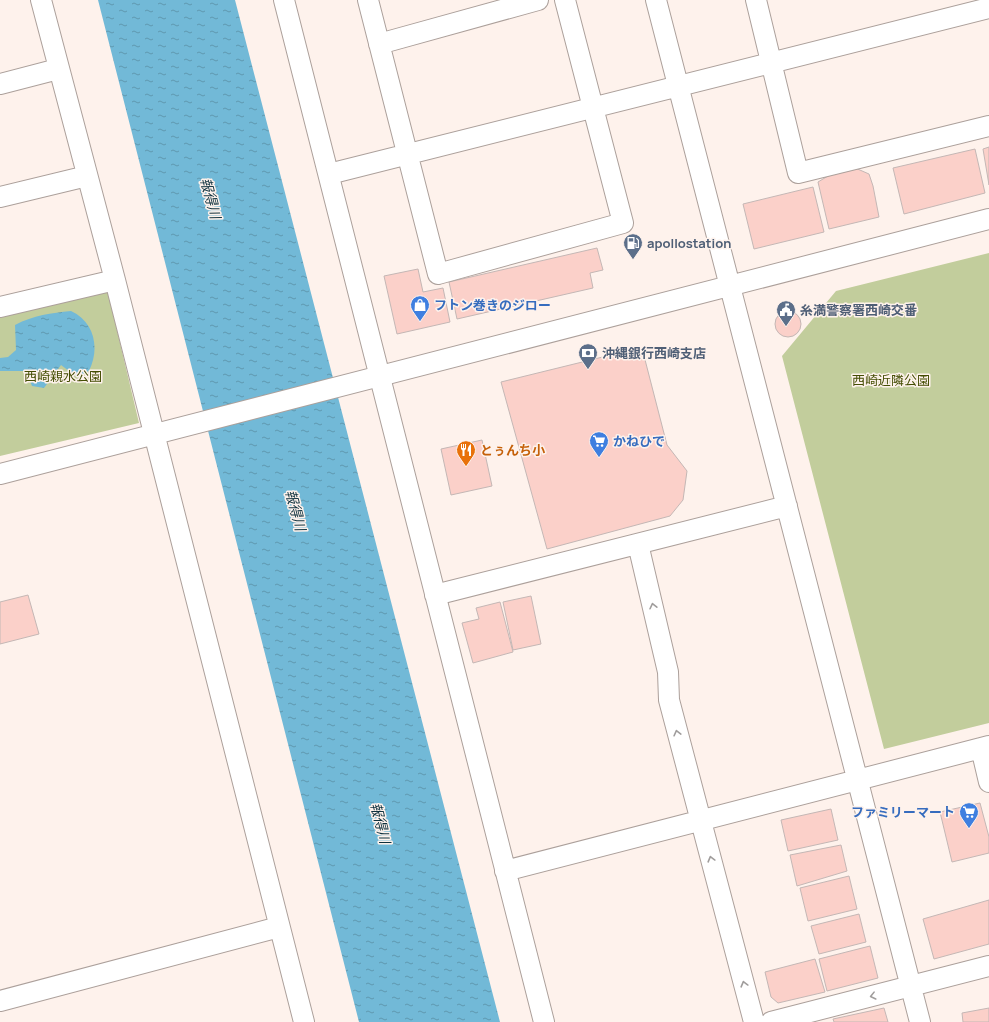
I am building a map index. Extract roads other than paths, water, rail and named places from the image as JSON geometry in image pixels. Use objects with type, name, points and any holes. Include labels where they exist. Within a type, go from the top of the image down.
[{"type":"street","points":[[41,0],[155,434],[304,1022]]},
{"type":"street","points":[[284,0],[544,1022]]},
{"type":"street","points":[[368,0],[438,274],[623,223],[565,0]]},
{"type":"street","points":[[380,44],[538,0]]},
{"type":"street","points":[[656,0],[920,1022]]},
{"type":"street","points":[[756,0],[798,173],[989,126]]},
{"type":"street","points":[[329,174],[989,8]]},
{"type":"street","points":[[0,84],[58,69]]},
{"type":"street","points":[[0,197],[87,176]]},
{"type":"street","points":[[0,474],[989,219]]},
{"type":"street","points":[[0,307],[115,280]]},
{"type":"street","points":[[435,595],[787,506]]},
{"type":"street","points":[[638,544],[668,672],[669,700],[696,807],[702,821],[754,1022]]},
{"type":"street","points":[[505,871],[985,747],[989,782]]},
{"type":"street","points":[[0,1001],[279,927]]},
{"type":"street","points":[[771,1022],[989,966]]},
{"type":"water","name":"報得川","points":[[98,0],[235,0],[500,1022],[359,1022]]},
{"type":"water","points":[[71,311],[85,322],[93,337],[94,354],[89,371],[77,377],[61,365],[44,388],[32,386],[26,371],[0,371],[0,358],[8,357],[16,350],[15,325],[36,317]]},
{"type":"place","name":"apollostation","points":[[633,260]]},
{"type":"place","name":"フトン巻きのジロー","points":[[420,322]]},
{"type":"place","name":"糸満警察署西崎交番","points":[[786,327]]},
{"type":"place","name":"沖縄銀行西崎支店","points":[[588,370]]},
{"type":"place","name":"かねひで","points":[[599,458]]},
{"type":"place","name":"とぅんち小","points":[[466,467]]},
{"type":"place","name":"ファミリーマート","points":[[969,829]]},
{"type":"park label","name":"西崎親水公園","points":[[63,376]]},
{"type":"park label","name":"西崎近隣公園","points":[[891,380]]}]
